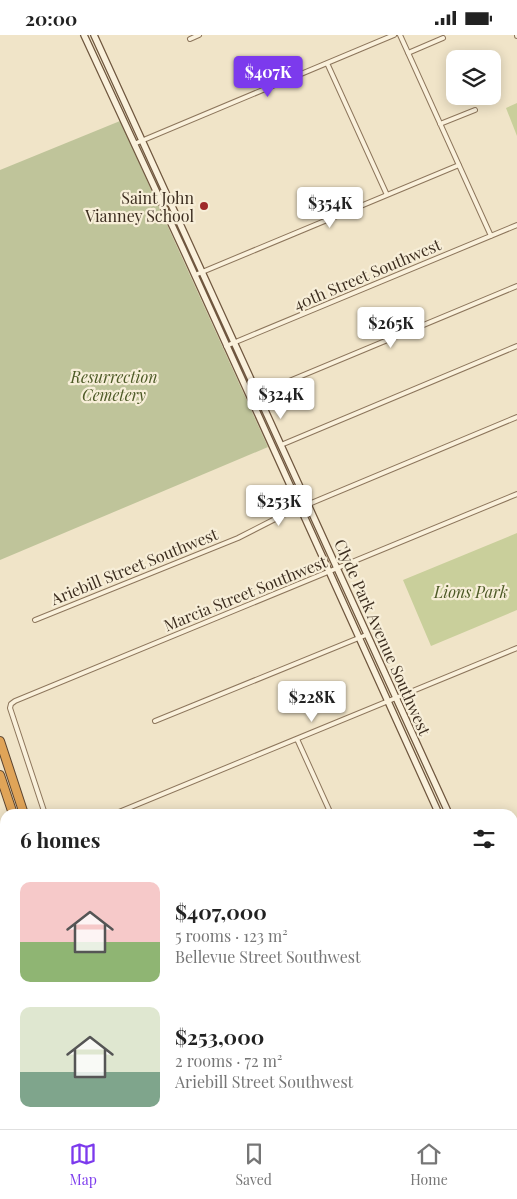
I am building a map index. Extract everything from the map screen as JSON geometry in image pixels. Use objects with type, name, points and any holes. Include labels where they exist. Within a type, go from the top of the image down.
[{"type":"highway","points":[[0,741],[22,809]]},
{"type":"highway","points":[[9,769],[27,809]]},
{"type":"highway","points":[[0,775],[11,809]]},
{"type":"main road","name":"Clyde Park Avenue Southwest","points":[[84,35],[436,809]]},
{"type":"main road","name":"Clyde Park Avenue Southwest","points":[[94,35],[447,809]]},
{"type":"street","points":[[190,39],[199,35]]},
{"type":"street","points":[[134,144],[394,35]]},
{"type":"street","points":[[400,35],[492,236]]},
{"type":"street","points":[[408,53],[443,38]]},
{"type":"street","points":[[327,63],[387,195]]},
{"type":"street","points":[[440,125],[475,109]]},
{"type":"street","points":[[194,275],[459,165]]},
{"type":"street","name":"40th Street Southwest","points":[[226,347],[517,225]]},
{"type":"street","points":[[258,394],[517,286]]},
{"type":"street","points":[[281,445],[517,346]]},
{"type":"street","name":"Ariebill Street Southwest","points":[[35,620],[238,538],[256,527],[300,507],[517,417]]},
{"type":"street","name":"Marcia Street Southwest","points":[[43,809],[13,718],[10,708],[11,704],[517,494]]},
{"type":"street","points":[[155,721],[366,635]]},
{"type":"street","points":[[126,809],[517,648]]},
{"type":"street","points":[[297,739],[329,809]]},
{"type":"green space","points":[[517,103],[517,136],[506,108]]},
{"type":"green space","name":"Resurrection Cemetery","points":[[120,121],[268,447],[0,560],[0,170]]},
{"type":"green space","name":"Lions Park","points":[[517,533],[517,610],[431,646],[403,580]]},
{"type":"place","name":"Saint John Vianney School","points":[[204,206]]}]
